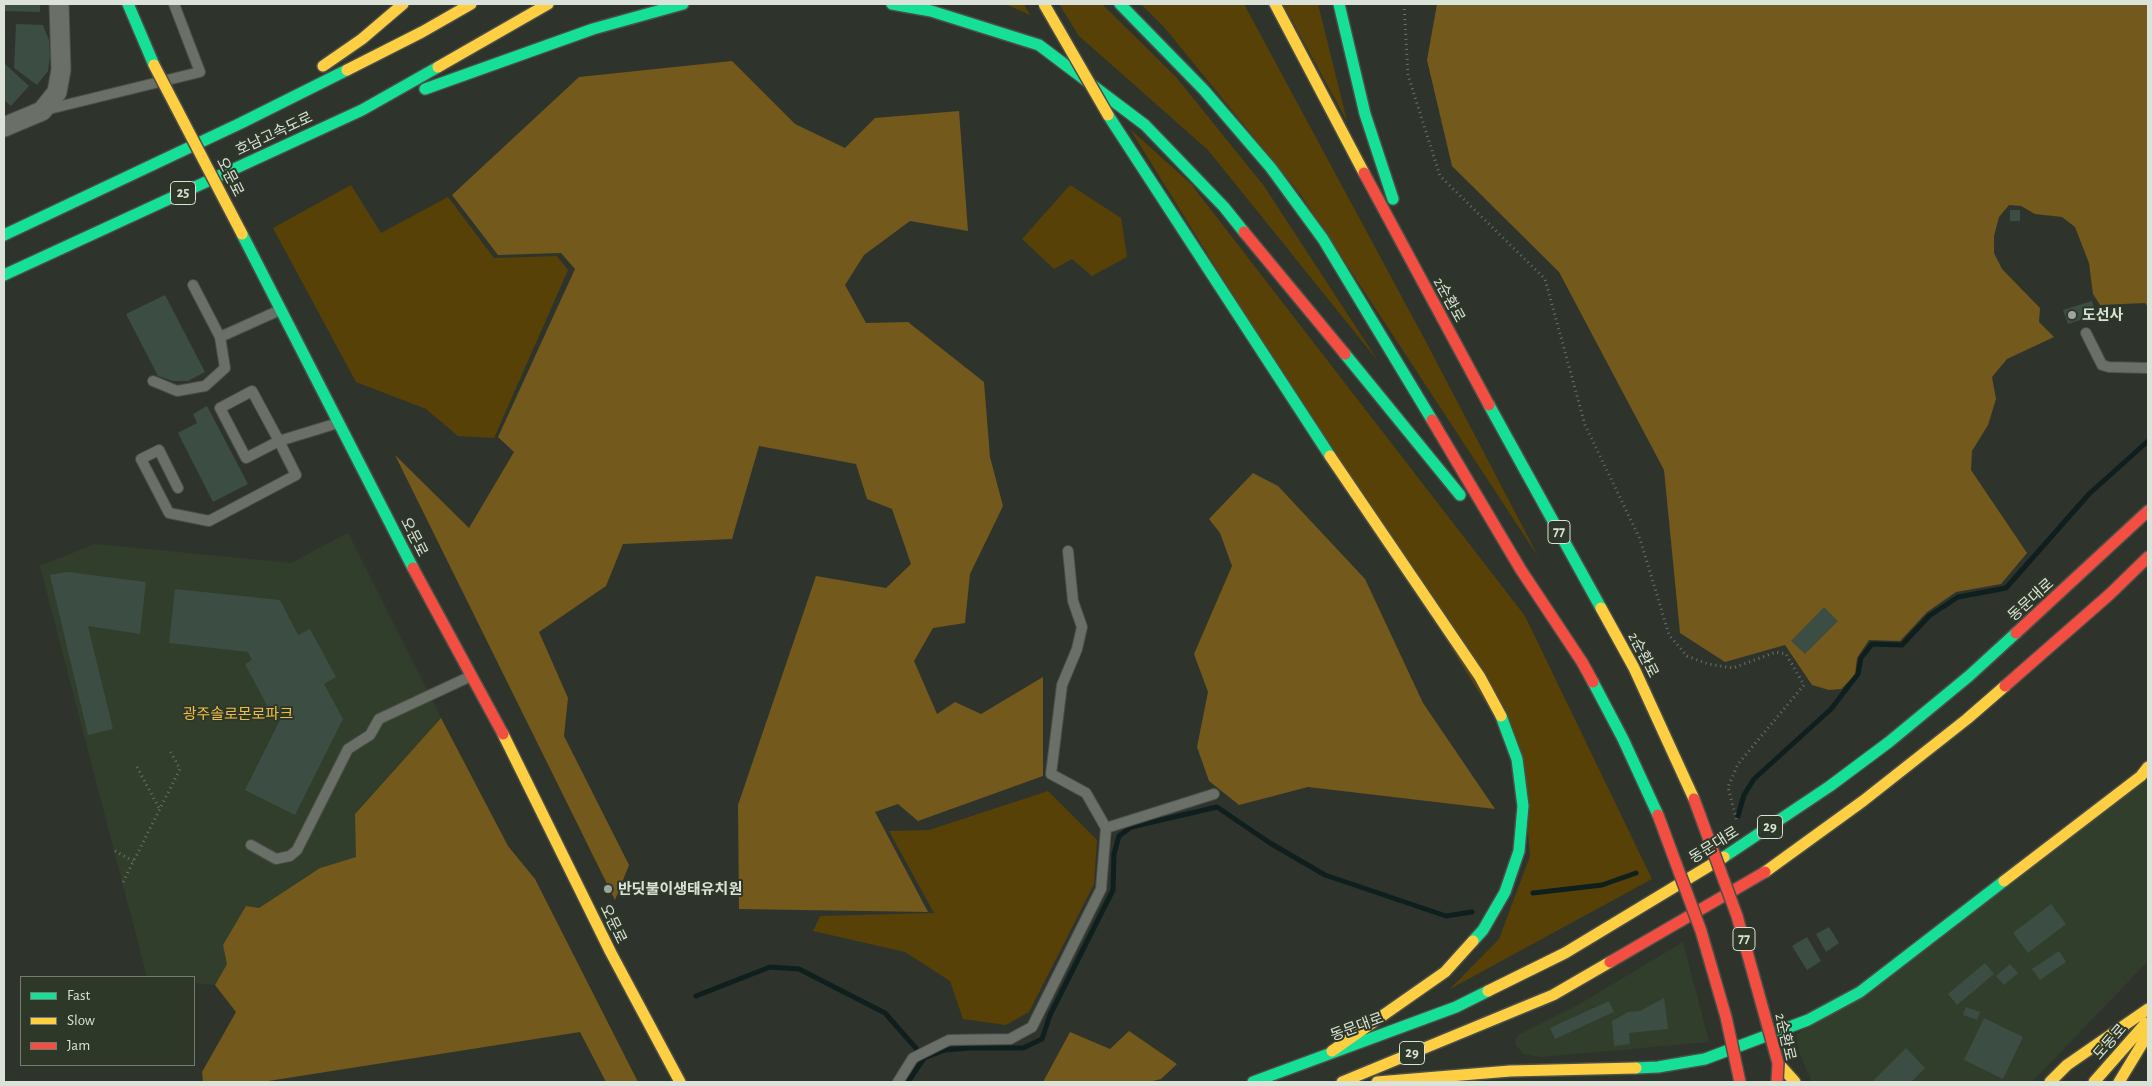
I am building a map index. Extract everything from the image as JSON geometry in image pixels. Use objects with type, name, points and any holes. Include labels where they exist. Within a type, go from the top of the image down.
[{"type":"main road","name":"오문로","points":[[128,4],[154,65],[414,570],[472,676],[611,953],[680,1082]]},
{"type":"main road","points":[[241,123],[362,39],[403,4]]},
{"type":"main road","name":"호남고속도로","points":[[4,235],[241,123],[422,32],[471,4]]},
{"type":"main road","name":"호남고속도로","points":[[4,275],[362,110],[548,4]]},
{"type":"main road","points":[[362,110],[593,29],[684,4]]},
{"type":"main road","points":[[892,4],[931,11],[1038,46],[1145,125],[1224,207],[1522,570]]},
{"type":"main road","points":[[1044,4],[1108,115],[1362,504],[1480,677],[1501,716],[1517,759],[1523,806],[1520,851],[1504,892],[1483,930],[1445,972],[1332,1051]]},
{"type":"main road","points":[[1120,4],[1222,111],[1271,168],[1323,239],[1522,570],[1582,662],[1623,739],[1658,815],[1676,860],[1701,930],[1726,1018],[1740,1082]]},
{"type":"main road","points":[[1275,4],[1415,270]]},
{"type":"main road","points":[[1339,4],[1365,114],[1415,270]]},
{"type":"main road","name":"2순환로","points":[[1415,270],[1634,668],[1694,799],[1737,916],[1778,1063],[1778,1082]]},
{"type":"main road","name":"동문대로","points":[[1253,1082],[1332,1051],[1456,1008],[1564,953],[1626,918],[1744,844],[1830,786],[1889,742],[1969,676],[2148,511]]},
{"type":"main road","name":"29","points":[[1342,1082],[1553,994],[1764,873],[1863,801],[1967,720],[2110,594],[2148,557]]},
{"type":"main road","points":[[1377,1082],[1510,1071],[1573,1071],[1658,1066],[1704,1059],[1808,1020],[1860,992],[2141,776],[2148,767]]},
{"type":"main road","points":[[2050,1082],[2067,1065],[2148,1009]]},
{"type":"main road","name":"도동로","points":[[2094,1082],[2148,1021]]},
{"type":"main road","points":[[2119,1082],[2148,1034]]},
{"type":"main road","points":[[1778,1063],[1795,1082]]},
{"type":"street","points":[[4,127],[42,111],[57,92],[61,70],[60,4]]},
{"type":"lane","points":[[42,111],[200,72],[174,4]]},
{"type":"lane","points":[[153,381],[177,392],[205,386],[225,368],[220,337],[193,285]]},
{"type":"lane","points":[[220,337],[281,310]]},
{"type":"lane","points":[[2086,333],[2102,365],[2109,367],[2148,368]]},
{"type":"lane","points":[[178,488],[159,450],[141,459],[169,514],[209,521],[296,475],[279,441],[252,391],[220,408],[246,458],[279,441],[339,423]]},
{"type":"lane","points":[[898,1082],[913,1058],[949,1040],[1010,1038],[1032,1027],[1101,888],[1106,828],[1086,794],[1051,774],[1062,685],[1077,649],[1082,627],[1072,601],[1068,551]]},
{"type":"lane","points":[[251,845],[276,859],[290,856],[297,850],[348,749],[370,735],[379,719],[472,676]]},
{"type":"lane","points":[[1106,828],[1214,794]]},
{"type":"path","points":[[1404,4],[1408,76],[1440,176],[1545,279],[1585,425],[1640,539],[1669,635],[1687,656],[1708,664],[1733,668],[1776,652],[1786,654],[1804,685],[1738,764],[1728,787],[1744,844]]},
{"type":"path","points":[[123,882],[180,769],[169,749]]},
{"type":"path","points":[[137,766],[160,809]]},
{"type":"path","points":[[115,851],[133,861]]},
{"type":"shaded area","points":[[1005,4],[1024,4],[1030,15]]},
{"type":"shaded area","points":[[1059,4],[1102,4],[1176,77],[1264,186],[1378,361],[1208,150],[1079,36]]},
{"type":"shaded area","points":[[1141,4],[1244,4],[1425,340],[1539,558],[1301,195],[1164,27]]},
{"type":"shaded area","points":[[1283,4],[1318,4],[1347,121]]},
{"type":"shaded area","points":[[1437,4],[2148,4],[2148,307],[2145,303],[2100,305],[2093,294],[2089,263],[2075,227],[2062,217],[2035,214],[2021,206],[2009,205],[1999,217],[1994,236],[1994,253],[2002,269],[2040,308],[2039,322],[2054,337],[2007,359],[1992,377],[1996,399],[1988,425],[1972,451],[1971,470],[2027,553],[2001,584],[1956,592],[1927,612],[1900,641],[1869,640],[1857,658],[1855,675],[1841,689],[1829,690],[1812,685],[1785,645],[1725,662],[1680,633],[1664,470],[1559,272],[1452,166],[1427,60]]},
{"type":"shaded area","points":[[732,61],[795,124],[845,148],[875,118],[959,111],[968,231],[910,221],[864,255],[845,285],[866,323],[908,322],[984,382],[990,457],[1003,506],[970,574],[965,623],[933,628],[914,661],[937,714],[955,702],[981,714],[1043,677],[1043,776],[918,821],[898,804],[875,812],[928,912],[739,909],[738,805],[816,576],[886,588],[911,564],[892,509],[867,499],[856,464],[759,446],[732,539],[623,544],[606,586],[539,632],[568,698],[564,736],[629,865],[615,900],[395,455],[469,528],[514,452],[498,437],[575,269],[561,253],[498,255],[452,195],[579,77]]},
{"type":"shaded area","points":[[1130,129],[1191,184],[1525,616],[1652,879],[1450,989],[1499,939],[1530,856],[1522,762]]},
{"type":"shaded area","points":[[351,185],[381,233],[448,197],[494,258],[557,256],[568,270],[494,438],[458,436],[426,409],[356,382],[273,228]]},
{"type":"shaded area","points":[[1070,185],[1121,218],[1127,257],[1092,276],[1072,259],[1054,269],[1022,239]]},
{"type":"shaded area","points":[[1253,473],[1278,486],[1365,579],[1423,703],[1495,809],[1308,787],[1239,805],[1209,781],[1197,747],[1208,692],[1194,654],[1232,566],[1220,533],[1209,519]]},
{"type":"shaded area","name":"광주솔로몬로파크","points":[[348,533],[441,718],[355,813],[357,857],[320,868],[259,908],[215,985],[195,983],[195,976],[147,976],[40,566],[95,544],[291,563]]},
{"type":"shaded area","points":[[441,718],[508,846],[535,879],[638,1082],[606,1082],[580,1032],[262,1082],[203,1082],[202,1072],[236,1012],[215,985],[227,964],[223,945],[246,906],[259,908],[320,868],[356,857],[355,814]]},
{"type":"shaded area","points":[[2148,779],[2148,961],[2032,1082],[1812,1082],[1800,1055],[1796,1035]]},
{"type":"shaded area","points":[[1048,791],[1097,840],[1094,884],[1029,1012],[1006,1025],[963,1019],[950,981],[905,952],[813,931],[820,916],[934,913],[889,831],[929,830]]},
{"type":"shaded area","points":[[1683,942],[1709,1042],[1540,1057],[1523,1054],[1515,1043],[1518,1035],[1578,1005]]},
{"type":"shaded area","points":[[1129,1031],[1177,1064],[1161,1079],[1149,1082],[1043,1082],[1070,1032],[1110,1049]]},
{"type":"building","points":[[4,4],[40,4],[40,12],[4,11]]},
{"type":"building","points":[[16,24],[43,25],[49,40],[50,56],[48,71],[37,85],[14,68]]},
{"type":"building","points":[[4,63],[29,86],[11,106],[4,100]]},
{"type":"building","points":[[2010,210],[2020,210],[2020,221],[2010,221]]},
{"type":"building","points":[[165,295],[205,372],[188,381],[173,381],[158,376],[126,314]]},
{"type":"building","points":[[2092,301],[2096,315],[2068,324],[2063,310]]},
{"type":"building","points":[[207,406],[248,484],[213,502],[178,433],[197,423],[193,414]]},
{"type":"building","points":[[67,572],[146,582],[140,634],[88,626],[113,729],[88,735],[50,575]]},
{"type":"building","points":[[175,589],[280,600],[298,635],[310,629],[336,677],[324,684],[343,719],[295,815],[245,790],[282,716],[278,708],[271,713],[245,664],[252,660],[248,652],[169,643]]},
{"type":"building","points":[[1824,607],[1838,621],[1805,654],[1791,641]]},
{"type":"building","points":[[2051,904],[2066,924],[2028,953],[2013,933]]},
{"type":"building","points":[[1829,927],[1839,943],[1826,952],[1816,934]]},
{"type":"building","points":[[1807,937],[1821,961],[1807,970],[1792,946]]},
{"type":"building","points":[[2059,951],[2066,962],[2040,980],[2032,969]]},
{"type":"building","points":[[1985,963],[1994,974],[1957,1005],[1948,994]]},
{"type":"building","points":[[2010,964],[2018,973],[2004,985],[1996,976]]},
{"type":"building","points":[[1664,998],[1668,1029],[1629,1033],[1630,1044],[1614,1046],[1612,1021],[1628,1012],[1640,1011]]},
{"type":"building","points":[[1609,1001],[1614,1012],[1555,1039],[1550,1028]]},
{"type":"building","points":[[1966,1007],[1980,1012],[1977,1020],[1963,1015]]},
{"type":"building","points":[[1984,1018],[2023,1037],[2003,1079],[1964,1060]]},
{"type":"building","points":[[1906,1048],[1925,1068],[1911,1082],[1872,1082]]},
{"type":"waterway","points":[[1738,816],[1744,795],[1754,779],[1831,709],[1858,674],[1861,658],[1872,644],[1902,645],[1929,616],[1958,597],[2006,588],[2089,494],[2148,441]]},
{"type":"waterway","points":[[908,1082],[924,1058],[945,1050],[1023,1048],[1042,1039],[1050,1015],[1113,890],[1114,854],[1119,836],[1131,827],[1217,807],[1270,843],[1325,875],[1446,916],[1472,912]]},
{"type":"waterway","points":[[1533,893],[1602,885],[1636,873]]},
{"type":"waterway","points":[[696,996],[770,967],[799,969],[885,1013],[921,1054]]},
{"type":"traffic: fast","points":[[128,4],[154,65]]},
{"type":"traffic: fast","points":[[425,89],[593,29],[683,4]]},
{"type":"traffic: fast","points":[[892,4],[931,11],[1039,45],[1145,125],[1224,207],[1244,232]]},
{"type":"traffic: fast","points":[[1120,4],[1204,90],[1271,168],[1323,239],[1432,420]]},
{"type":"traffic: fast","points":[[1339,4],[1365,114],[1393,199]]},
{"type":"traffic: fast","points":[[4,275],[362,110],[438,67]]},
{"type":"traffic: fast","points":[[4,235],[241,123],[347,70]]},
{"type":"traffic: fast","points":[[1108,115],[1330,456]]},
{"type":"traffic: fast","points":[[242,234],[413,568]]},
{"type":"traffic: fast","points":[[1345,354],[1460,495]]},
{"type":"traffic: fast","points":[[1489,405],[1601,608]]},
{"type":"traffic: fast","points":[[1724,857],[1830,786],[1889,742],[1969,676],[2016,633]]},
{"type":"traffic: fast","points":[[1593,682],[1623,739],[1658,815]]},
{"type":"traffic: fast","points":[[1473,941],[1483,930],[1505,892],[1519,851],[1523,806],[1517,759],[1501,716]]},
{"type":"traffic: fast","points":[[1636,1068],[1658,1067],[1705,1059],[1808,1020],[1860,992],[2004,881]]},
{"type":"traffic: fast","points":[[1253,1082],[1456,1007],[1488,991]]},
{"type":"traffic: slow","points":[[323,66],[362,39],[403,4]]},
{"type":"traffic: slow","points":[[347,70],[422,32],[471,4]]},
{"type":"traffic: slow","points":[[438,67],[548,4]]},
{"type":"traffic: slow","points":[[1044,4],[1108,115]]},
{"type":"traffic: slow","points":[[1275,4],[1364,173]]},
{"type":"traffic: slow","points":[[154,65],[242,234]]},
{"type":"traffic: slow","points":[[1330,456],[1480,677],[1501,716]]},
{"type":"traffic: slow","points":[[1601,608],[1634,668],[1694,799]]},
{"type":"traffic: slow","points":[[1765,872],[1863,801],[1967,719],[2005,686]]},
{"type":"traffic: slow","points":[[503,734],[611,953],[680,1082]]},
{"type":"traffic: slow","points":[[2004,881],[2141,776],[2148,767]]},
{"type":"traffic: slow","points":[[1488,991],[1565,953],[1724,857]]},
{"type":"traffic: slow","points":[[1332,1051],[1445,972],[1473,941]]},
{"type":"traffic: slow","points":[[1342,1082],[1553,995],[1610,962]]},
{"type":"traffic: slow","points":[[2050,1082],[2067,1065],[2148,1009]]},
{"type":"traffic: slow","points":[[2094,1082],[2146,1023]]},
{"type":"traffic: slow","points":[[2119,1082],[2148,1034]]},
{"type":"traffic: slow","points":[[1778,1063],[1795,1082]]},
{"type":"traffic: slow","points":[[1377,1082],[1510,1071],[1636,1068]]},
{"type":"traffic: jam","points":[[1364,173],[1489,405]]},
{"type":"traffic: jam","points":[[1244,232],[1345,354]]},
{"type":"traffic: jam","points":[[1432,420],[1521,570],[1582,662],[1593,682]]},
{"type":"traffic: jam","points":[[2016,633],[2148,511]]},
{"type":"traffic: jam","points":[[2005,686],[2110,594],[2148,557]]},
{"type":"traffic: jam","points":[[413,568],[503,734]]},
{"type":"traffic: jam","points":[[1694,799],[1737,916],[1778,1063],[1777,1082]]},
{"type":"traffic: jam","points":[[1658,815],[1701,931],[1726,1017],[1740,1082]]},
{"type":"traffic: jam","points":[[1610,962],[1765,872]]},
{"type":"place","name":"도선사","points":[[2072,315]]},
{"type":"place","name":"반딧불이생태유치원","points":[[608,889]]}]
